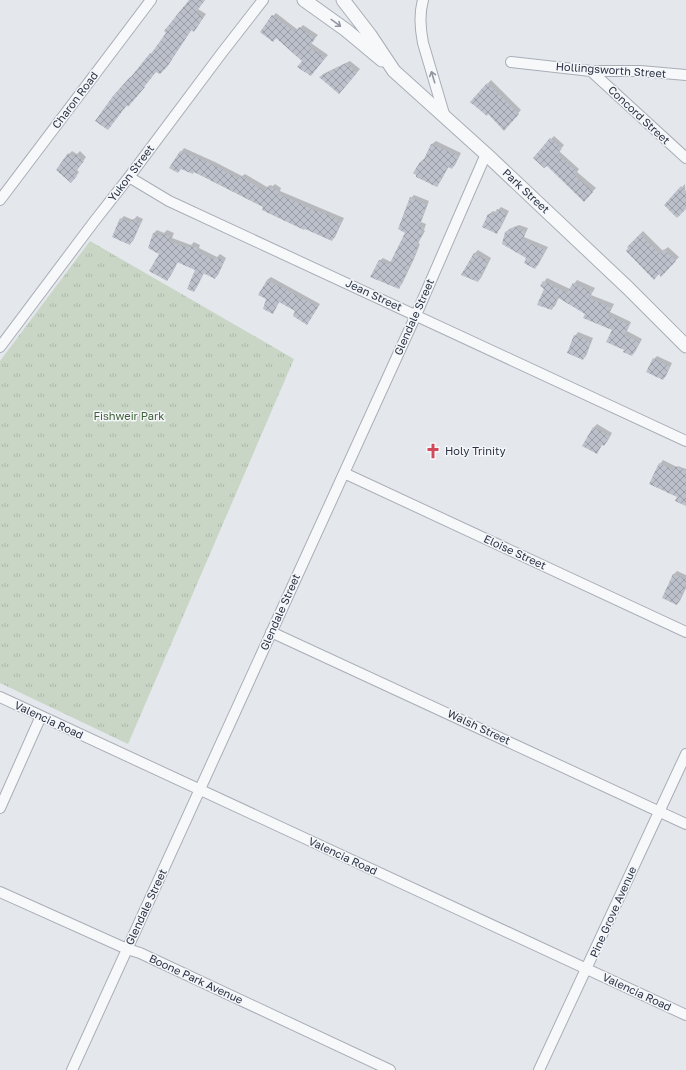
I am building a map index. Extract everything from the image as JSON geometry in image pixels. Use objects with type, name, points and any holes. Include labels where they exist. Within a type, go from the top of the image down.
[{"type":"street","name":"Charon Road","points":[[0,200],[151,0]]},
{"type":"street","name":"Yukon Street","points":[[0,347],[93,222],[129,178],[220,54],[263,0]]},
{"type":"street","points":[[304,0],[346,30],[394,71]]},
{"type":"street","name":"Park Street","points":[[343,0],[370,35],[394,71],[444,114],[622,282],[686,346]]},
{"type":"street","name":"Park Street","points":[[354,0],[370,35]]},
{"type":"street","points":[[423,0],[420,19],[423,43],[444,114]]},
{"type":"street","name":"Hollingsworth Street","points":[[511,62],[591,71],[640,71],[686,75]]},
{"type":"street","name":"Concord Street","points":[[591,71],[686,158]]},
{"type":"street","name":"Glendale Street","points":[[72,1070],[416,315],[486,154]]},
{"type":"street","name":"Jean Street","points":[[129,178],[169,201],[686,441]]},
{"type":"street","name":"Eloise Street","points":[[344,473],[686,632]]},
{"type":"street","name":"Walsh Street","points":[[272,632],[686,824]]},
{"type":"street","name":"Valencia Road","points":[[0,697],[686,1015]]},
{"type":"street","points":[[0,808],[41,716]]},
{"type":"street","name":"Pine Grove Avenue","points":[[539,1070],[686,754]]},
{"type":"street","name":"Boone Park Avenue","points":[[0,892],[127,949],[140,953],[390,1070]]},
{"type":"green space","name":"Fishweir Park","points":[[90,241],[294,359],[128,744],[0,683],[0,361]]},
{"type":"building","points":[[189,0],[205,0],[196,12],[203,18],[194,32],[191,30],[167,67],[160,74],[156,72],[128,107],[127,105],[108,130],[95,121],[113,96],[131,77],[150,53],[151,54],[166,33],[164,31]]},
{"type":"building","points":[[272,15],[295,32],[299,27],[315,39],[309,47],[325,58],[311,76],[297,67],[302,61],[276,38],[273,42],[260,32]]},
{"type":"building","points":[[346,63],[357,73],[339,94],[319,77]]},
{"type":"building","points":[[487,83],[519,114],[504,131],[488,114],[487,116],[470,102]]},
{"type":"building","points":[[550,138],[562,149],[557,154],[577,172],[574,175],[593,192],[584,202],[547,166],[544,168],[533,158]]},
{"type":"building","points":[[431,144],[458,156],[452,169],[448,167],[437,187],[416,177],[413,173],[420,162],[422,163]]},
{"type":"building","points":[[180,151],[211,164],[239,179],[241,176],[264,191],[266,187],[270,189],[271,187],[278,191],[278,194],[326,214],[341,222],[332,241],[305,229],[304,230],[262,210],[263,207],[194,172],[193,174],[181,169],[178,173],[169,168]]},
{"type":"building","points":[[68,153],[73,157],[76,154],[84,161],[74,174],[77,176],[71,183],[56,170]]},
{"type":"building","points":[[681,186],[686,191],[686,209],[677,218],[664,205]]},
{"type":"building","points":[[410,197],[427,205],[419,226],[424,228],[421,233],[423,234],[416,247],[418,248],[399,289],[370,277],[379,260],[389,265],[405,233],[398,229]]},
{"type":"building","points":[[497,209],[506,214],[497,234],[482,227],[488,214],[493,215]]},
{"type":"building","points":[[120,218],[130,223],[133,219],[141,222],[130,245],[112,237]]},
{"type":"building","points":[[515,227],[526,232],[522,240],[545,250],[535,269],[524,263],[526,258],[502,244],[505,232]]},
{"type":"building","points":[[153,233],[161,236],[163,233],[172,237],[169,241],[188,248],[190,245],[198,248],[196,251],[214,260],[216,257],[224,261],[215,279],[203,273],[194,292],[187,289],[195,270],[177,262],[167,281],[149,271],[159,254],[148,248]]},
{"type":"building","points":[[640,234],[660,254],[664,249],[676,261],[661,277],[659,274],[654,280],[626,251],[628,248],[627,247]]},
{"type":"building","points":[[474,253],[488,261],[478,282],[461,275]]},
{"type":"building","points":[[267,280],[318,307],[307,325],[293,316],[295,311],[279,302],[273,314],[263,309],[266,299],[258,295]]},
{"type":"building","points":[[543,281],[567,293],[573,283],[592,292],[588,298],[611,308],[608,316],[629,325],[624,335],[639,342],[632,356],[623,352],[624,350],[606,342],[612,330],[583,318],[585,314],[557,297],[552,310],[537,305],[544,289],[540,286]]},
{"type":"building","points":[[574,335],[591,342],[583,360],[567,353]]},
{"type":"building","points":[[653,358],[670,367],[663,380],[646,372]]},
{"type":"building","points":[[593,427],[609,436],[604,446],[602,445],[597,454],[582,446]]},
{"type":"building","points":[[659,463],[673,470],[675,466],[686,471],[686,506],[675,501],[677,497],[649,484]]},
{"type":"building","points":[[673,574],[686,579],[686,585],[677,605],[662,598]]},
{"type":"place","name":"Holy Trinity","points":[[433,451]]}]
